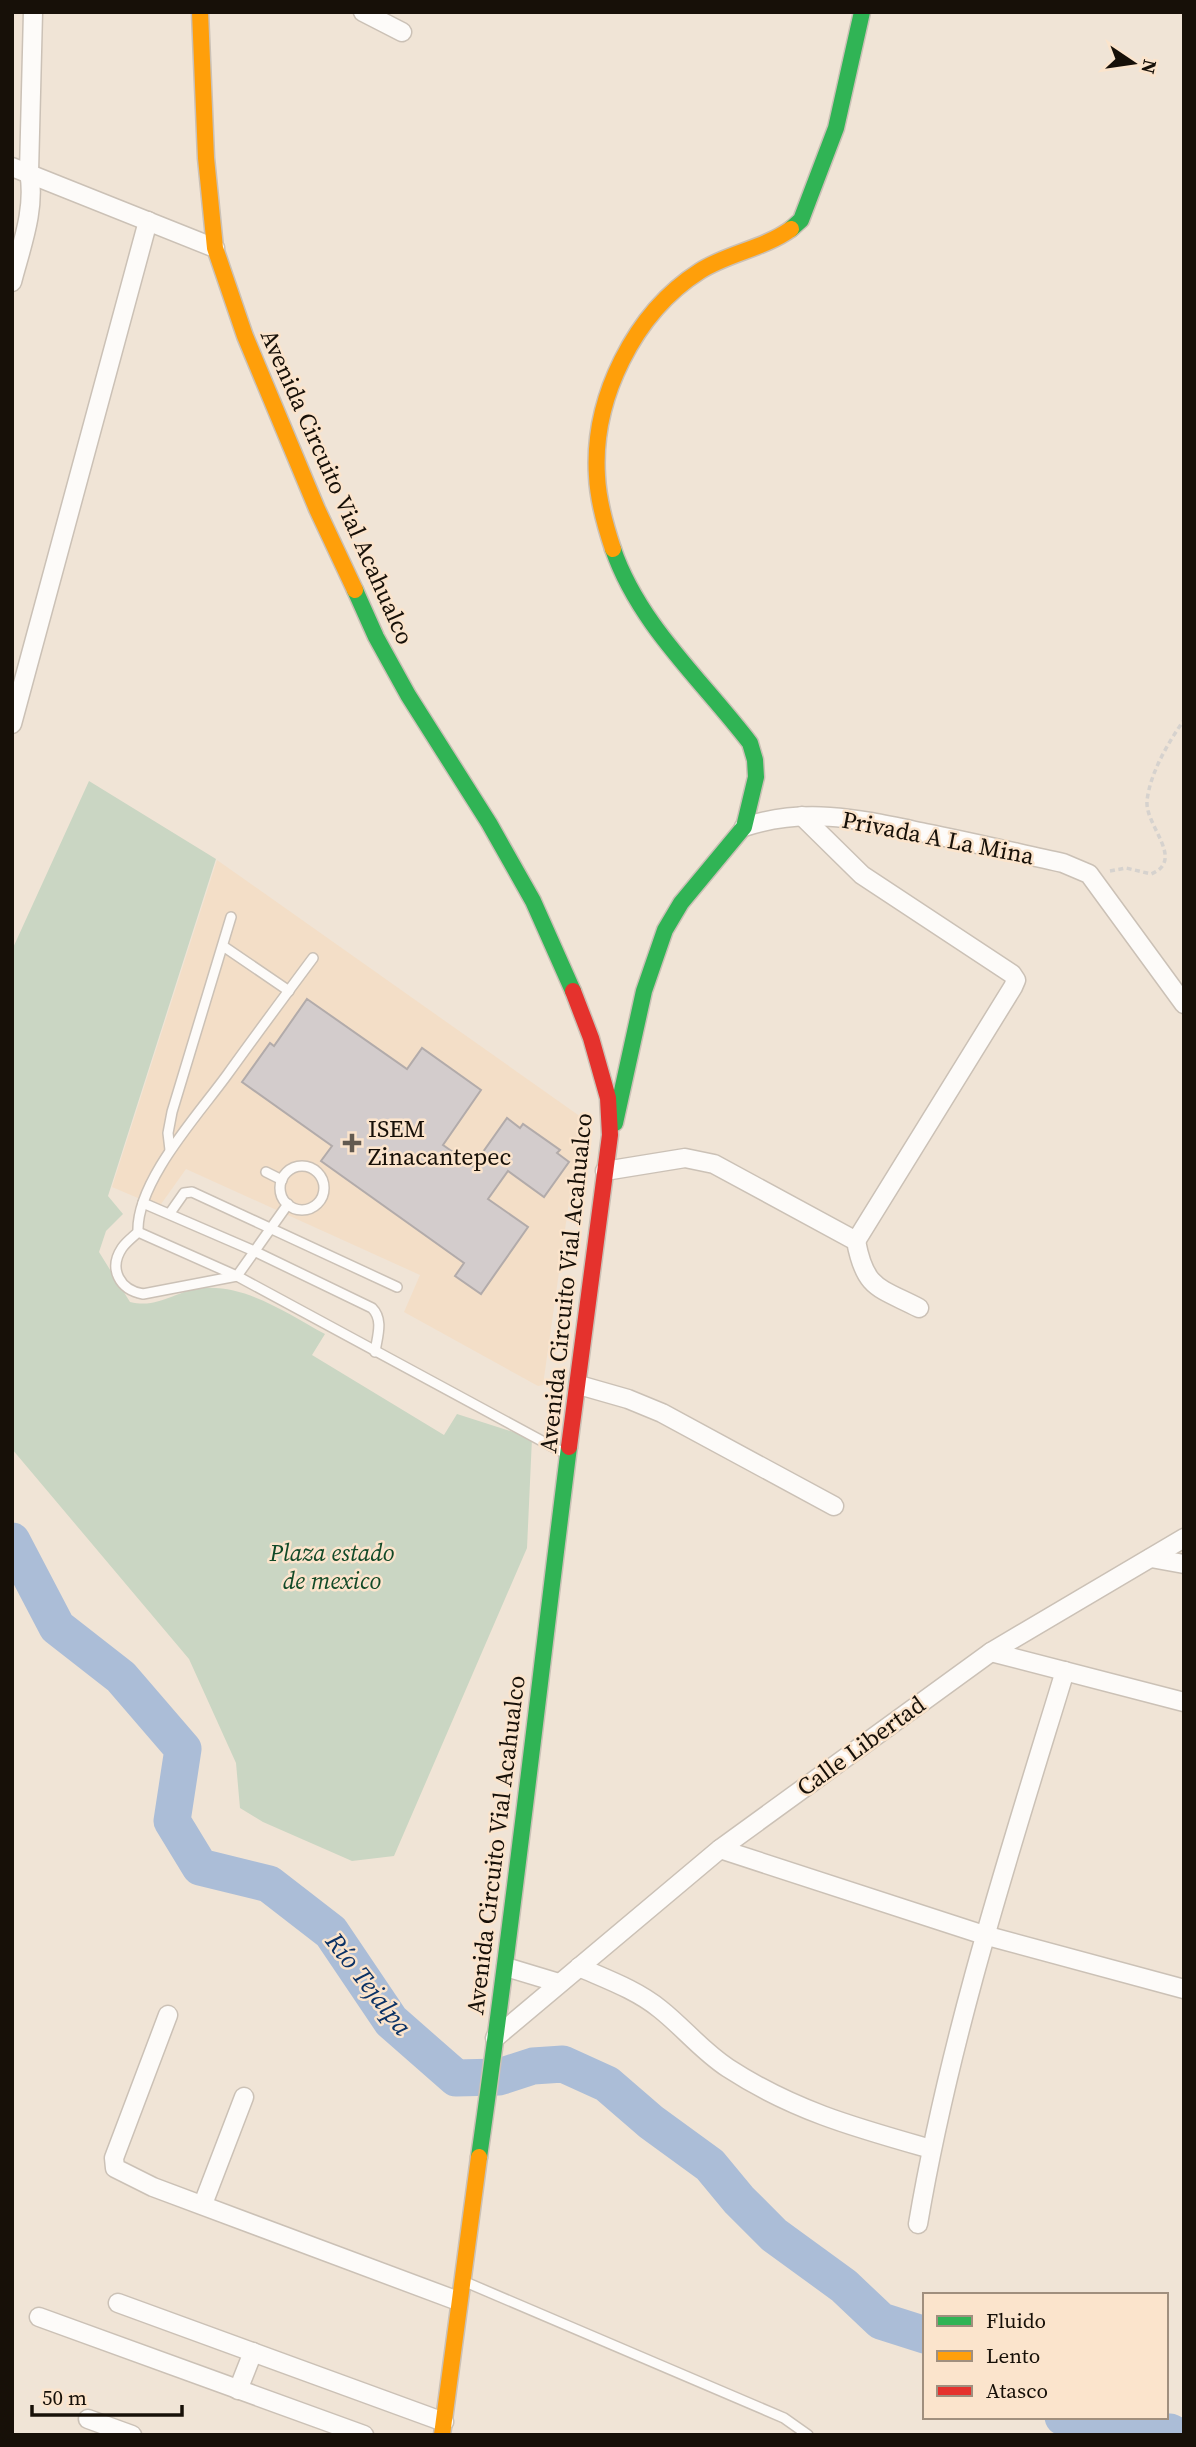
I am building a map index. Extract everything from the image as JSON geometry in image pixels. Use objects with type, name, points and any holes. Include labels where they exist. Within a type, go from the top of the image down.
[{"type":"street","points":[[12,282],[31,209],[32,188],[21,170],[33,12]]},
{"type":"street","name":"Avenida Circuito Vial Acahualco","points":[[200,12],[206,158],[215,248],[245,337],[363,612],[408,695],[500,842],[543,925],[580,1008],[608,1097],[610,1135],[533,1728],[506,1967],[458,2301],[443,2428]]},
{"type":"street","points":[[363,12],[402,32]]},
{"type":"street","points":[[610,1135],[619,1113],[644,991],[654,956],[681,903],[744,827],[756,777],[750,743],[642,608],[610,545],[596,475],[597,442],[602,413],[627,349],[646,320],[689,278],[713,263],[780,238],[792,231],[801,220],[836,128],[862,12]]},
{"type":"street","points":[[21,170],[215,248]]},
{"type":"street","points":[[12,724],[148,221]]},
{"type":"street","points":[[802,816],[862,875],[1012,974],[1016,980],[856,1241],[860,1265],[873,1285],[919,1307]]},
{"type":"street","name":"Privada A La Mina","points":[[744,827],[761,821],[802,816],[846,817],[1063,863],[1089,874]]},
{"type":"street","points":[[1089,874],[1184,1004]]},
{"type":"street","points":[[604,1171],[685,1158],[707,1161],[856,1241]]},
{"type":"street","points":[[579,1385],[628,1399],[662,1413],[834,1506]]},
{"type":"street","name":"Calle Libertad","points":[[495,2038],[720,1849],[990,1652],[1184,1538]]},
{"type":"street","points":[[1150,1558],[1184,1564]]},
{"type":"street","points":[[990,1652],[1184,1702]]},
{"type":"street","points":[[918,2224],[931,2149],[984,1934],[1065,1671]]},
{"type":"street","points":[[720,1849],[984,1934],[1184,1989]]},
{"type":"street","points":[[506,1967],[559,1983]]},
{"type":"street","points":[[579,1967],[647,1999],[698,2046],[755,2084],[838,2123],[931,2149]]},
{"type":"street","points":[[168,2015],[114,2164],[118,2172],[458,2301]]},
{"type":"street","points":[[203,2204],[244,2097]]},
{"type":"street","points":[[118,2303],[253,2352],[443,2428]]},
{"type":"street","points":[[39,2317],[364,2435]]},
{"type":"street","points":[[239,2390],[253,2352]]},
{"type":"street","points":[[88,2418],[132,2435]]},
{"type":"lane","points":[[170,1150],[168,1133],[172,1112],[231,917]]},
{"type":"lane","points":[[223,946],[289,991]]},
{"type":"lane","points":[[288,1204],[237,1276],[143,1294],[132,1292],[120,1283],[118,1255],[123,1246],[138,1232],[143,1203],[170,1150],[313,958]]},
{"type":"lane","points":[[300,1166],[315,1170],[323,1182],[322,1196],[313,1207],[300,1209],[288,1204],[281,1192],[282,1180],[287,1172],[300,1166]]},
{"type":"lane","points":[[266,1172],[282,1180]]},
{"type":"lane","points":[[170,1213],[184,1193],[192,1192],[397,1287]]},
{"type":"lane","points":[[143,1203],[254,1251],[372,1308],[377,1313],[380,1324],[374,1352]]},
{"type":"lane","points":[[138,1232],[237,1276],[569,1457]]},
{"type":"lane","points":[[461,2281],[784,2418],[808,2435]]},
{"type":"path","points":[[1089,874],[1126,868],[1151,874],[1166,858],[1166,849],[1151,823],[1147,801],[1169,741],[1184,720]]},
{"type":"shaded area","name":"ISEM Zinacantepec","points":[[217,860],[581,1117],[543,1385],[538,1386],[404,1312],[420,1275],[186,1169],[159,1207],[112,1187]]},
{"type":"green space","name":"Plaza estado de mexico","points":[[89,781],[216,859],[108,1196],[123,1214],[106,1231],[99,1252],[130,1302],[150,1303],[204,1288],[220,1288],[251,1296],[325,1334],[312,1355],[444,1435],[457,1414],[532,1438],[527,1548],[394,1856],[352,1861],[263,1822],[240,1808],[236,1763],[189,1659],[12,1449],[12,950]]},
{"type":"building","points":[[307,999],[407,1069],[422,1048],[481,1090],[443,1145],[473,1166],[507,1118],[520,1128],[523,1124],[560,1150],[557,1153],[569,1162],[544,1197],[508,1171],[488,1199],[528,1227],[481,1294],[455,1276],[464,1263],[321,1161],[332,1146],[242,1082],[270,1043],[274,1046]]},
{"type":"waterway","name":"Río Tejalpa","points":[[12,1541],[57,1627],[121,1677],[183,1749],[172,1821],[200,1867],[269,1884],[331,1932],[391,2021],[456,2078],[499,2077],[533,2066],[563,2064],[607,2084],[651,2122],[710,2165],[739,2200],[774,2235],[844,2286],[881,2321],[923,2334]]},
{"type":"waterway","name":"Río Tejalpa","points":[[1068,2419],[1091,2429],[1170,2432],[1176,2435]]},
{"type":"traffic: fast","points":[[791,229],[801,220],[836,128],[862,12]]},
{"type":"traffic: fast","points":[[613,549],[624,577],[655,627],[750,743],[756,777],[744,827],[681,903],[665,930],[644,991],[615,1123]]},
{"type":"traffic: fast","points":[[355,590],[376,637],[408,695],[489,823],[533,901],[573,991]]},
{"type":"traffic: fast","points":[[479,2157],[515,1891],[569,1447]]},
{"type":"traffic: slow","points":[[200,12],[206,158],[215,248],[245,336],[317,509],[355,590]]},
{"type":"traffic: slow","points":[[613,549],[599,495],[597,447],[610,388],[622,360],[655,310],[676,289],[711,265],[791,229]]},
{"type":"traffic: slow","points":[[442,2435],[479,2157]]},
{"type":"traffic: jam","points":[[569,1447],[610,1135],[608,1098],[591,1038],[573,991]]},
{"type":"place","name":"ISEM Zinacantepec","points":[[352,1143]]}]
